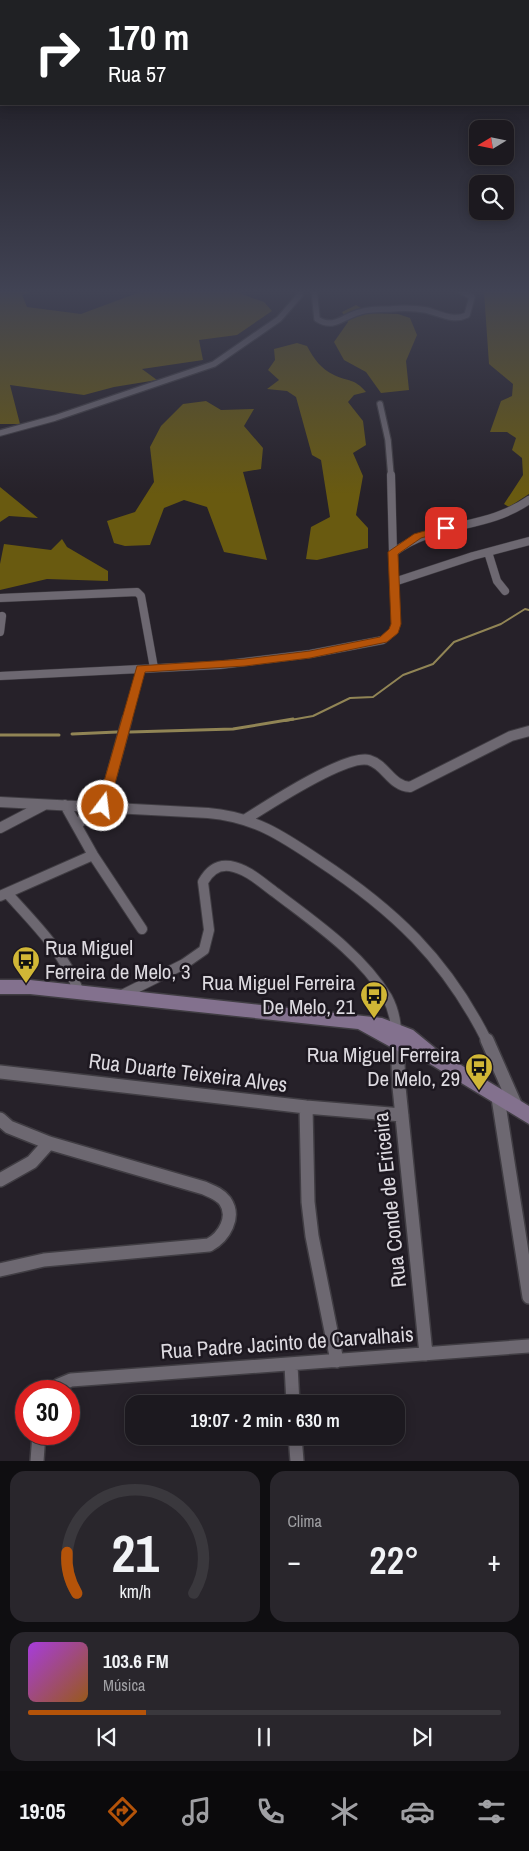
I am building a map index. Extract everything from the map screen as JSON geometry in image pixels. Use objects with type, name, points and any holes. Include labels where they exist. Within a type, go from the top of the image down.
[{"type":"main road","points":[[0,988],[30,987],[362,1024],[396,1036],[523,1113]]},
{"type":"street","points":[[0,433],[55,418],[214,364],[224,357]]},
{"type":"street","points":[[0,676],[245,663],[327,652],[383,640],[394,631],[396,624],[388,441],[386,422],[380,404]]},
{"type":"street","points":[[393,552],[408,540],[424,533],[492,519],[515,510],[529,500]]},
{"type":"street","points":[[394,582],[529,541]]},
{"type":"street","points":[[488,552],[497,581],[505,592]]},
{"type":"street","points":[[0,598],[137,592],[141,596],[154,668]]},
{"type":"street","points":[[0,632],[2,616]]},
{"type":"street","points":[[76,826],[83,816],[98,806],[141,668]]},
{"type":"street","points":[[246,819],[308,782],[358,761],[370,760],[398,783],[410,787],[510,736],[529,731]]},
{"type":"street","points":[[0,802],[208,813],[246,819],[274,831],[372,897],[427,950],[452,983],[485,1035],[523,1113]]},
{"type":"street","points":[[0,828],[45,805]]},
{"type":"street","points":[[65,805],[93,855],[142,929]]},
{"type":"street","points":[[79,992],[75,977],[64,959],[4,894],[93,855]]},
{"type":"street","points":[[120,996],[184,964],[204,950],[207,944],[208,930],[203,882],[211,870],[218,866],[232,866],[251,875],[328,934],[366,971],[384,992],[392,1007],[396,1036]]},
{"type":"street","name":"Rua Conde de Ericeira","points":[[396,1036],[426,1354]]},
{"type":"street","name":"Rua Duarte Teixeira Alves","points":[[0,1072],[306,1107],[402,1115]]},
{"type":"street","points":[[498,1098],[529,1297]]},
{"type":"street","points":[[306,1107],[308,1202],[312,1236],[337,1361]]},
{"type":"street","points":[[0,1119],[10,1127],[49,1144],[204,1188],[226,1202],[227,1224],[219,1239],[205,1246],[44,1260],[0,1270]]},
{"type":"street","points":[[0,1180],[25,1167],[49,1144]]},
{"type":"street","name":"Rua Padre Jacinto de Carvalhais","points":[[71,1380],[529,1346]]},
{"type":"street","points":[[291,1365],[293,1395]]},
{"type":"street","points":[[37,1461],[38,1445]]},
{"type":"street","points":[[295,1445],[296,1461]]},
{"type":"shaded area","points":[[0,357],[202,357],[203,360],[142,369],[157,380],[114,387],[84,395],[10,385],[20,424],[0,424]]},
{"type":"shaded area","points":[[275,357],[314,357],[325,370],[355,382],[366,392],[354,395],[348,402],[363,421],[366,445],[353,453],[363,476],[356,515],[368,528],[368,548],[317,560],[306,559],[311,527],[330,517],[321,460],[312,455],[296,397],[287,391],[267,389],[279,380],[268,370],[275,360]]},
{"type":"shaded area","points":[[342,357],[408,357],[406,361],[409,390],[381,393],[366,372],[344,360]]},
{"type":"shaded area","points":[[489,357],[529,357],[529,494],[509,507],[504,504],[523,475],[522,458],[512,450],[516,438],[507,432],[490,432],[501,401],[512,396],[513,384],[489,364]]},
{"type":"shaded area","points":[[206,401],[221,410],[254,409],[244,426],[263,448],[261,469],[243,472],[267,560],[224,552],[207,507],[184,500],[164,508],[150,545],[125,546],[114,543],[107,521],[135,512],[154,482],[150,447],[161,426],[183,404]]},
{"type":"shaded area","points":[[0,487],[38,518],[9,516],[0,522]]},
{"type":"shaded area","points":[[62,539],[67,547],[108,571],[108,581],[47,579],[0,590],[0,564],[4,544],[51,550]]},
{"type":"waterway","points":[[285,721],[313,716],[350,698],[373,697],[403,675],[433,664],[454,642],[501,624],[525,609],[529,610]]},
{"type":"waterway","points":[[130,732],[233,729],[293,719]]},
{"type":"waterway","points":[[72,734],[117,732]]},
{"type":"waterway","points":[[0,735],[59,735]]},
{"type":"place","name":"Rua Miguel Ferreira de Melo, 3","points":[[26,984]]},
{"type":"place","name":"Rua Miguel Ferreira De Melo, 21","points":[[374,1019]]},
{"type":"place","name":"Rua Miguel Ferreira De Melo, 29","points":[[479,1091]]},
{"type":"route","points":[[103,806],[141,668],[245,663],[310,654],[383,640],[394,631],[396,624],[393,552],[408,540],[433,530],[446,528]]}]
